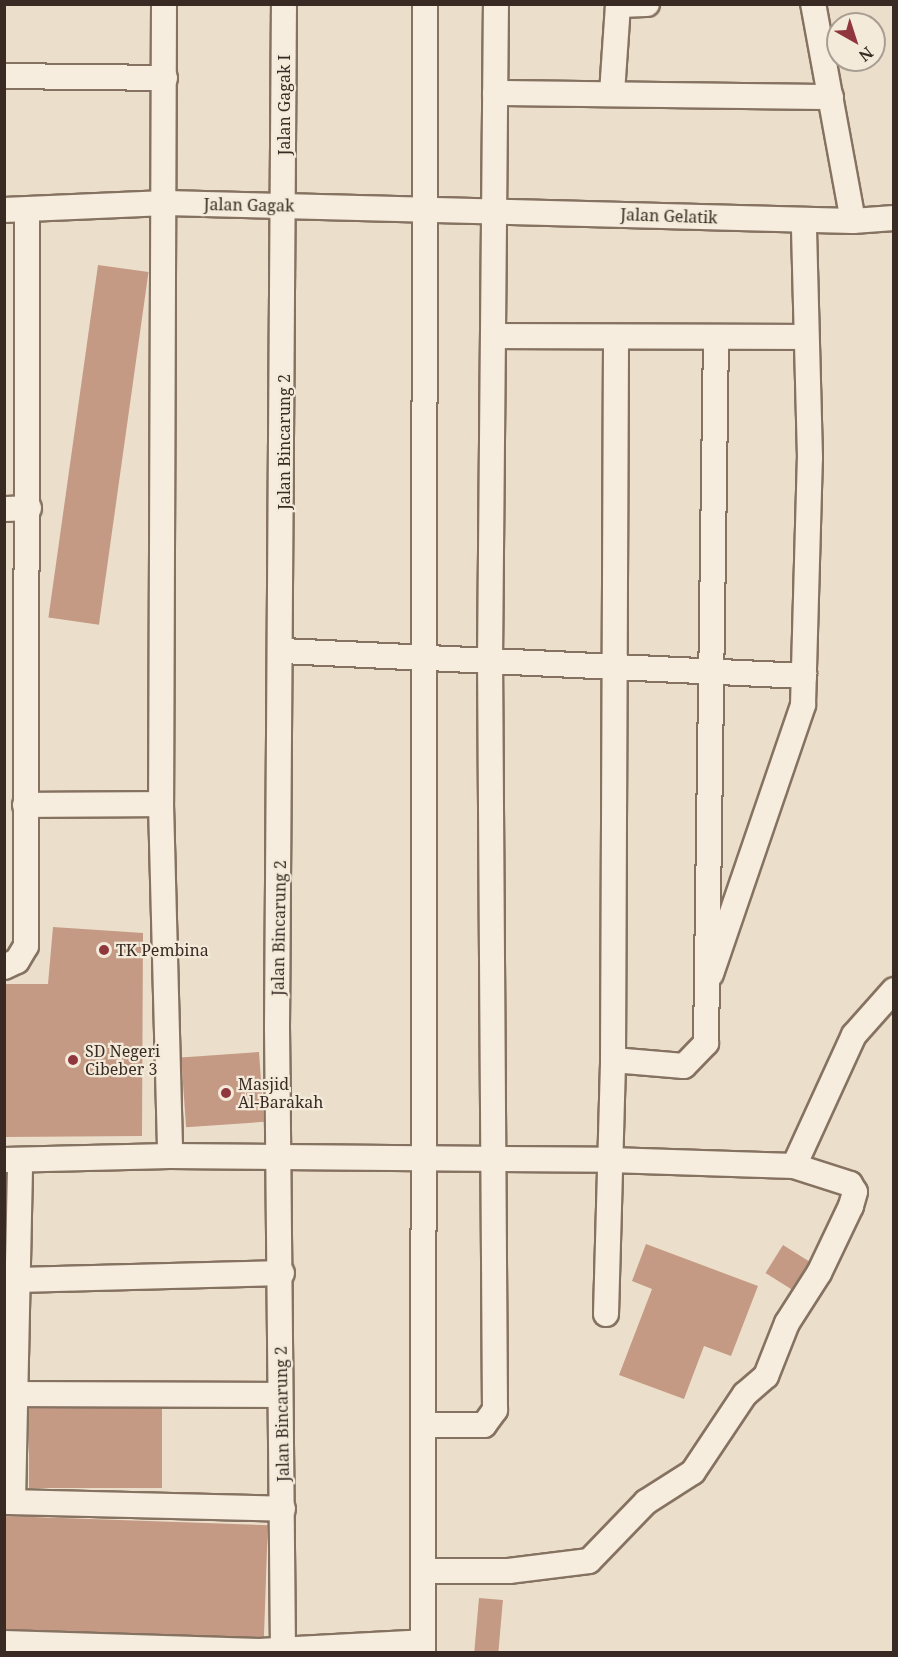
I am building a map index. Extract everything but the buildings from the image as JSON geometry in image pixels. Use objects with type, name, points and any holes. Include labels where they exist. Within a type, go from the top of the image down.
[{"type":"street","points":[[164,4],[166,203],[161,804],[170,1156]]},
{"type":"street","name":"Jalan Gagak I","points":[[284,4],[285,206]]},
{"type":"street","points":[[4,1642],[133,1651],[267,1651],[423,1647],[425,1425],[420,1161],[425,658],[423,210],[425,4]]},
{"type":"street","points":[[425,1425],[484,1425],[495,1410],[490,661],[495,336],[496,4]]},
{"type":"street","points":[[612,93],[618,5],[647,4]]},
{"type":"street","points":[[813,4],[831,97],[849,220]]},
{"type":"street","points":[[4,76],[165,78]]},
{"type":"street","points":[[495,93],[831,97]]},
{"type":"street","name":"Jalan Gagak","points":[[16,210],[166,203],[423,210],[494,209]]},
{"type":"street","name":"Jalan Bincarung 2","points":[[267,1651],[283,1509],[280,1395],[282,1157],[277,1028],[284,651],[285,206]]},
{"type":"street","name":"Jalan Gelatik","points":[[494,209],[804,221],[894,218]]},
{"type":"street","points":[[4,967],[17,961],[26,946],[25,805],[29,508],[16,210]]},
{"type":"street","points":[[705,992],[799,722],[804,676],[810,458],[805,337],[804,221]]},
{"type":"street","points":[[495,336],[616,341],[805,337]]},
{"type":"street","points":[[613,1060],[684,1066],[692,1062],[706,1043],[709,669],[716,338]]},
{"type":"street","points":[[606,1314],[613,1060],[616,341]]},
{"type":"street","points":[[4,509],[29,508]]},
{"type":"street","points":[[284,651],[614,668],[709,669],[804,676]]},
{"type":"street","points":[[25,805],[161,804]]},
{"type":"street","points":[[794,1166],[854,1035],[894,990]]},
{"type":"street","points":[[283,1509],[9,1502],[20,1280],[12,1161],[170,1156],[420,1161],[610,1160],[794,1166],[850,1184],[854,1197],[819,1273],[787,1323],[766,1376],[745,1394],[693,1472],[646,1502],[589,1561],[509,1570],[424,1571]]},
{"type":"street","points":[[20,1280],[282,1273]]},
{"type":"street","points":[[16,1395],[280,1395]]},
{"type":"place","name":"TK Pembina","points":[[104,950]]},
{"type":"place","name":"SD Negeri Cibeber 3","points":[[73,1060]]},
{"type":"place","name":"Masjid Al-Barakah","points":[[226,1093]]}]
